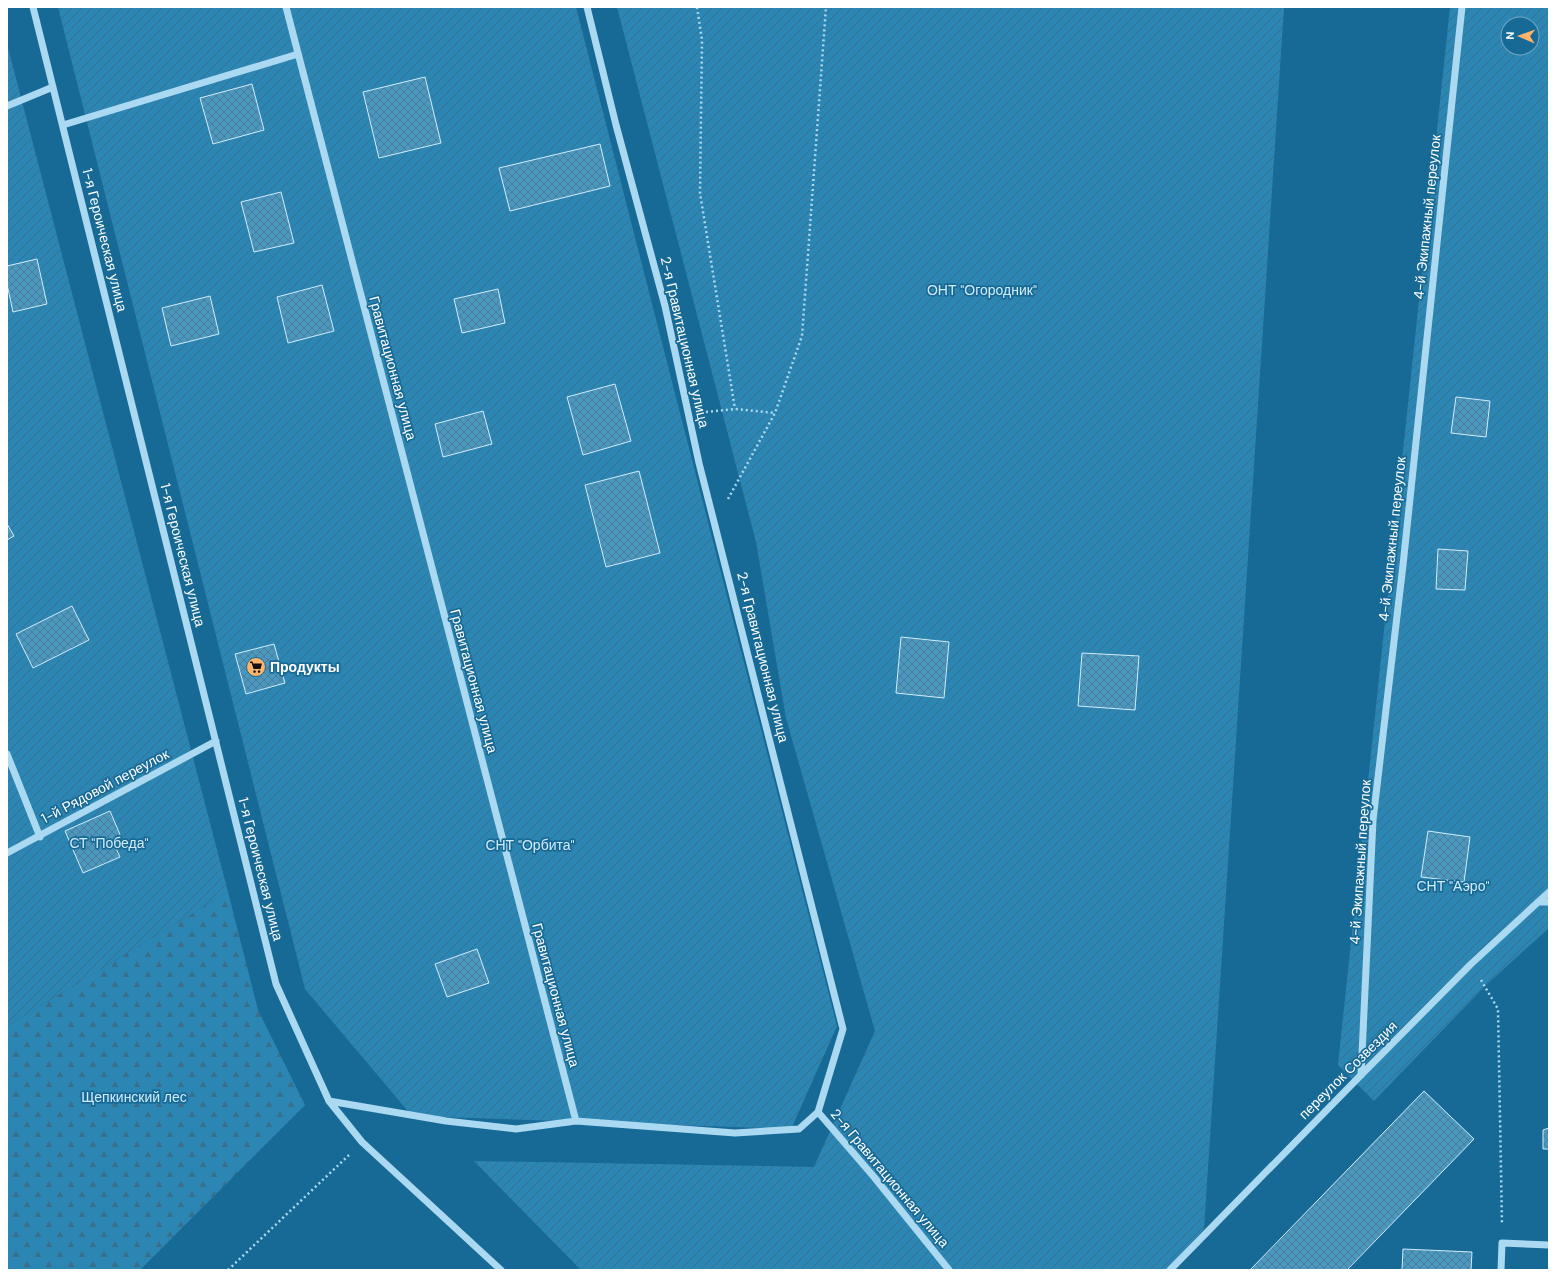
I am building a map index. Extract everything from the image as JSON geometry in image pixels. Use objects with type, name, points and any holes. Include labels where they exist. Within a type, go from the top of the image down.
[{"type":"street","name":"1-я Героическая улица","points":[[33,7],[276,984],[329,1101],[362,1142],[501,1270]]},
{"type":"street","name":"Гравитационная улица","points":[[286,7],[576,1121]]},
{"type":"street","name":"2-я Гравитационная улица","points":[[587,7],[616,125],[665,306],[699,463],[843,1028],[818,1112],[874,1177],[949,1270]]},
{"type":"street","name":"4-й Экипажный переулок","points":[[1361,1074],[1373,820],[1403,566],[1462,7]]},
{"type":"street","points":[[63,125],[298,54]]},
{"type":"street","points":[[7,106],[53,87]]},
{"type":"street","name":"1-й Рядовой переулок","points":[[7,853],[216,741]]},
{"type":"street","points":[[7,754],[40,836]]},
{"type":"street","name":"переулок Созвездия","points":[[1170,1270],[1361,1074],[1471,964],[1549,892]]},
{"type":"street","points":[[1538,902],[1549,902]]},
{"type":"street","points":[[329,1101],[446,1121],[516,1129],[576,1121],[735,1133],[799,1129],[818,1112]]},
{"type":"street","points":[[1501,1270],[1502,1243],[1549,1245]]},
{"type":"path","points":[[697,7],[702,40],[700,193],[735,409]]},
{"type":"path","points":[[715,522],[775,413],[802,336],[826,7]]},
{"type":"path","points":[[689,413],[735,409],[775,413]]},
{"type":"path","points":[[1471,964],[1498,1009],[1502,1243]]},
{"type":"path","points":[[228,1270],[362,1142]]},
{"type":"green space","name":"СНТ \"Орбита\"","points":[[58,7],[576,7],[837,1026],[791,1129],[412,1116],[305,989]]},
{"type":"green space","name":"ОНТ \"Огородник\"","points":[[617,7],[1284,7],[1204,1229],[1166,1270],[581,1270],[474,1161],[814,1167],[875,1031],[786,718],[756,542]]},
{"type":"green space","name":"СНТ \"Аэро\"","points":[[1450,7],[1549,7],[1549,928],[1486,985],[1374,1101],[1338,1065]]},
{"type":"green space","name":"СТ \"Победа\"","points":[[7,44],[228,892],[7,1026]]},
{"type":"green space","name":"Щепкинский лес","points":[[228,892],[258,1010],[305,1105],[140,1270],[7,1270],[7,1026]]},
{"type":"building","points":[[425,77],[441,143],[379,158],[363,92]]},
{"type":"building","points":[[252,84],[264,130],[213,144],[200,98]]},
{"type":"building","points":[[600,144],[610,186],[510,211],[499,168]]},
{"type":"building","points":[[281,192],[294,243],[254,252],[241,202]]},
{"type":"building","points":[[37,259],[47,304],[13,312],[7,284],[7,266]]},
{"type":"building","points":[[322,285],[334,331],[288,343],[277,297]]},
{"type":"building","points":[[498,289],[505,323],[462,333],[454,299]]},
{"type":"building","points":[[210,296],[219,334],[171,346],[162,308]]},
{"type":"building","points":[[615,384],[631,441],[583,455],[567,397]]},
{"type":"building","points":[[1456,397],[1490,401],[1486,437],[1451,433]]},
{"type":"building","points":[[483,411],[492,444],[443,457],[435,424]]},
{"type":"building","points":[[639,471],[660,553],[606,567],[585,485]]},
{"type":"building","points":[[7,524],[14,536],[7,540]]},
{"type":"building","points":[[1438,549],[1468,551],[1465,590],[1436,589]]},
{"type":"building","points":[[72,606],[89,640],[33,668],[16,634]]},
{"type":"building","points":[[901,637],[949,642],[944,698],[896,693]]},
{"type":"building","points":[[274,644],[285,683],[246,694],[235,654]]},
{"type":"building","points":[[1082,653],[1139,656],[1135,710],[1078,706]]},
{"type":"building","points":[[110,811],[121,837],[115,846],[120,857],[83,873],[65,831]]},
{"type":"building","points":[[1428,831],[1470,837],[1464,882],[1421,877]]},
{"type":"building","points":[[477,949],[489,983],[447,997],[435,964]]},
{"type":"building","points":[[1424,1091],[1474,1139],[1347,1270],[1250,1270]]},
{"type":"building","points":[[1549,1128],[1549,1149],[1543,1149],[1543,1130]]},
{"type":"building","points":[[1403,1249],[1472,1252],[1471,1270],[1402,1270]]},
{"type":"place","name":"Продукты","points":[[256,667]]}]
